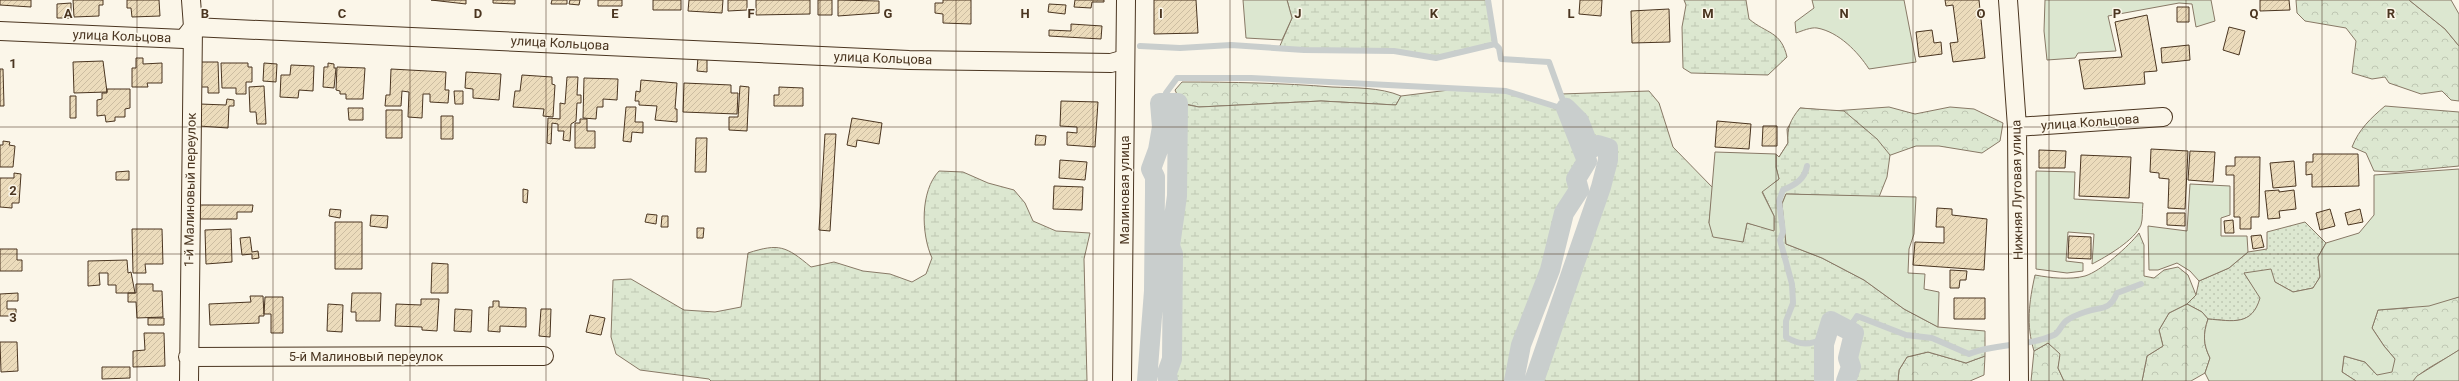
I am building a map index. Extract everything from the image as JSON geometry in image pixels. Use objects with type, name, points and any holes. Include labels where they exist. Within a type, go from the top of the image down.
[{"type":"street","name":"1-й Малиновый переулок","points":[[189,381],[188,357],[193,27],[191,0]]},
{"type":"street","name":"Малиновая улица","points":[[1122,381],[1126,0]]},
{"type":"street","name":"Нижняя Луговая улица","points":[[2008,0],[2017,127],[2019,381]]},
{"type":"street","name":"улица Кольцова","points":[[0,31],[184,39],[193,27],[909,60],[1111,63],[1125,59]]},
{"type":"street","name":"улица Кольцова","points":[[2017,127],[2162,117]]},
{"type":"street","name":"5-й Малиновый переулок","points":[[188,357],[544,356]]},
{"type":"green space","points":[[1243,0],[1287,0],[1292,18],[1282,40],[1246,38]]},
{"type":"green space","points":[[1287,0],[1488,0],[1495,44],[1436,58],[1394,51],[1279,48],[1292,18]]},
{"type":"green space","points":[[1684,0],[1746,0],[1749,19],[1772,34],[1781,42],[1787,57],[1768,75],[1691,73],[1683,68],[1682,27],[1686,5]]},
{"type":"green space","points":[[1812,0],[1904,0],[1916,62],[1869,69],[1854,50],[1840,38],[1825,30],[1815,28],[1806,29],[1796,33],[1795,22],[1814,8]]},
{"type":"green space","points":[[2045,0],[2211,0],[2215,21],[2196,27],[2192,4],[2179,3],[2108,16],[2116,51],[2078,53],[2075,58],[2047,60],[2044,31]]},
{"type":"green space","points":[[2296,0],[2409,0],[2445,29],[2459,46],[2459,101],[2451,100],[2442,91],[2421,94],[2389,83],[2385,77],[2372,79],[2352,73],[2356,41],[2346,28],[2305,21],[2297,13]]},
{"type":"green space","points":[[2409,0],[2451,0],[2459,14],[2459,46],[2445,29]]},
{"type":"green space","points":[[1182,82],[1257,83],[1376,89],[1401,96],[1396,105],[1321,101],[1199,107],[1181,103],[1175,90]]},
{"type":"green space","points":[[1465,88],[1506,91],[1568,113],[1587,161],[1576,179],[1579,190],[1564,214],[1550,270],[1521,345],[1514,381],[1168,381],[1167,373],[1172,359],[1173,254],[1170,246],[1177,196],[1178,103],[1199,107],[1321,101],[1396,105],[1401,96]]},
{"type":"green space","points":[[1649,91],[1659,103],[1673,147],[1713,188],[1709,223],[1743,242],[1747,223],[1774,230],[1774,216],[1762,191],[1779,179],[1776,167],[1776,154],[1779,157],[1788,143],[1789,128],[1792,120],[1800,108],[1844,111],[1877,139],[1890,155],[1887,177],[1879,197],[1786,194],[1782,204],[1786,244],[1822,258],[1864,280],[1904,309],[1938,327],[1985,331],[1985,356],[1966,363],[1928,352],[1907,357],[1899,370],[1898,381],[1846,381],[1851,367],[1848,358],[1854,333],[1831,321],[1824,344],[1824,381],[1534,381],[1601,187],[1608,160],[1608,148],[1598,145],[1590,149],[1579,121],[1566,108],[1561,94]]},
{"type":"green space","points":[[2385,106],[2459,112],[2459,166],[2396,172],[2374,171],[2366,153],[2352,147],[2366,124]]},
{"type":"green space","points":[[1889,107],[1915,114],[1950,107],[1974,109],[2003,123],[2000,141],[1982,153],[1939,146],[1916,146],[1871,162],[1779,157],[1788,143],[1787,129],[1800,108],[1833,111]]},
{"type":"green space","points":[[1715,152],[1776,154],[1776,167],[1779,179],[1762,192],[1774,216],[1774,231],[1747,223],[1743,242],[1713,237],[1709,223]]},
{"type":"green space","points":[[2459,169],[2459,297],[2429,306],[2378,310],[2372,328],[2395,359],[2392,372],[2377,375],[2365,362],[2344,356],[2342,372],[2356,381],[2209,381],[2205,373],[2210,358],[2204,339],[2208,319],[2233,321],[2240,320],[2252,313],[2260,298],[2244,273],[2271,269],[2275,282],[2293,292],[2313,288],[2320,277],[2318,257],[2326,243],[2359,233],[2374,215],[2374,175]]},
{"type":"green space","points":[[939,171],[963,172],[988,183],[1014,190],[1025,203],[1033,221],[1056,231],[1090,233],[1084,259],[1087,381],[711,381],[709,379],[640,370],[616,354],[611,337],[613,280],[631,279],[684,310],[715,312],[741,307],[748,253],[775,247],[788,251],[811,267],[834,262],[863,271],[890,274],[912,282],[926,274],[932,258],[926,237],[924,213],[928,190]]},
{"type":"green space","points":[[2036,171],[2075,172],[2074,199],[2143,203],[2142,220],[2138,231],[2127,242],[2112,253],[2092,264],[2094,234],[2068,232],[2066,261],[2083,263],[2083,271],[2067,273],[2036,269]]},
{"type":"green space","points":[[2190,184],[2230,186],[2230,215],[2221,218],[2221,236],[2247,236],[2248,252],[2229,268],[2199,281],[2190,271],[2177,263],[2158,270],[2149,270],[2148,226],[2187,231]]},
{"type":"green space","points":[[1786,194],[1916,197],[1914,234],[1909,249],[1908,273],[1925,274],[1924,289],[1939,292],[1938,327],[1904,309],[1864,280],[1822,258],[1786,244],[1782,204]]},
{"type":"green space","points":[[2305,222],[2326,243],[2318,257],[2320,277],[2313,288],[2293,292],[2275,282],[2244,273],[2261,298],[2253,313],[2247,317],[2234,321],[2208,319],[2202,312],[2187,304],[2196,295],[2199,281],[2229,268],[2248,252],[2267,249],[2267,232]]},
{"type":"green space","points":[[2139,233],[2144,245],[2144,276],[2154,278],[2164,270],[2178,267],[2188,275],[2196,295],[2187,304],[2169,313],[2159,330],[2163,346],[2147,356],[2142,381],[2064,381],[2058,368],[2060,354],[2048,343],[2034,351],[2030,332],[2029,313],[2035,275],[2060,278],[2085,276],[2099,269],[2114,258]]},
{"type":"green space","points":[[2459,297],[2459,350],[2429,368],[2413,381],[2356,381],[2342,372],[2344,356],[2365,362],[2377,375],[2395,359],[2372,328],[2378,310],[2407,308]]},
{"type":"green space","points":[[2187,304],[2202,312],[2208,319],[2204,339],[2210,358],[2205,373],[2191,381],[2142,381],[2147,356],[2163,346],[2159,330],[2169,313]]},
{"type":"green space","points":[[2048,343],[2061,354],[2058,368],[2064,381],[2031,381],[2034,351]]},
{"type":"green space","points":[[2459,350],[2459,381],[2413,381],[2417,376]]},
{"type":"green space","points":[[1928,352],[1966,363],[1985,356],[1984,375],[1970,381],[1898,381],[1899,370],[1907,357]]},
{"type":"building","points":[[0,0],[31,0],[31,7],[0,5]]},
{"type":"building","points":[[73,0],[103,0],[103,5],[99,5],[99,16],[74,17]]},
{"type":"building","points":[[127,0],[159,0],[160,16],[132,17],[131,8],[127,8]]},
{"type":"building","points":[[431,0],[466,0],[466,4]]},
{"type":"building","points":[[493,0],[515,0],[515,4],[493,3]]},
{"type":"building","points":[[552,0],[567,0],[567,4],[551,4]]},
{"type":"building","points":[[570,0],[580,0],[579,5],[569,4]]},
{"type":"building","points":[[598,0],[622,0],[622,6],[598,6]]},
{"type":"building","points":[[653,0],[681,0],[681,10],[653,10]]},
{"type":"building","points":[[689,0],[723,0],[722,13],[688,11]]},
{"type":"building","points":[[728,0],[747,0],[747,10],[728,11]]},
{"type":"building","points":[[756,0],[810,0],[810,14],[756,15]]},
{"type":"building","points":[[818,0],[832,0],[832,15],[818,15]]},
{"type":"building","points":[[838,0],[879,1],[879,13],[838,16]]},
{"type":"building","points":[[943,0],[971,0],[971,24],[943,23],[943,14],[935,13],[935,3],[943,3]]},
{"type":"building","points":[[1075,0],[1104,0],[1104,2],[1092,2],[1091,8],[1074,7]]},
{"type":"building","points":[[1154,0],[1196,0],[1198,33],[1154,34]]},
{"type":"building","points":[[1580,0],[1602,0],[1601,16],[1579,14]]},
{"type":"building","points":[[1945,0],[1979,0],[1985,58],[1953,62],[1950,43],[1958,42],[1953,5],[1946,6]]},
{"type":"building","points":[[2260,0],[2289,0],[2290,10],[2260,11]]},
{"type":"building","points":[[71,3],[71,18],[57,18],[57,4]]},
{"type":"building","points":[[1049,4],[1066,5],[1065,14],[1048,12]]},
{"type":"building","points":[[2177,7],[2189,7],[2189,22],[2177,22]]},
{"type":"building","points":[[1669,9],[1670,42],[1632,43],[1631,11]]},
{"type":"building","points":[[2147,15],[2157,71],[2144,72],[2145,84],[2084,89],[2079,60],[2122,57],[2115,22]]},
{"type":"building","points":[[1071,24],[1102,26],[1101,39],[1049,36],[1049,30],[1071,31]]},
{"type":"building","points":[[2229,27],[2245,31],[2239,55],[2223,50]]},
{"type":"building","points":[[1932,30],[1934,43],[1941,42],[1942,54],[1919,57],[1916,32]]},
{"type":"building","points":[[2189,45],[2190,60],[2162,63],[2161,48]]},
{"type":"building","points":[[698,57],[707,58],[707,72],[697,71]]},
{"type":"building","points":[[136,58],[143,58],[143,64],[162,63],[162,83],[147,83],[148,87],[132,87],[132,68],[136,68]]},
{"type":"building","points":[[103,61],[107,92],[74,93],[73,62]]},
{"type":"building","points":[[200,62],[218,62],[219,93],[208,93],[208,87],[200,87]]},
{"type":"building","points":[[221,63],[248,63],[248,67],[252,67],[252,82],[246,82],[246,94],[236,94],[236,88],[222,88]]},
{"type":"building","points":[[264,63],[277,64],[276,82],[263,81]]},
{"type":"building","points":[[328,63],[334,64],[334,68],[336,68],[334,88],[323,87],[324,67],[328,67]]},
{"type":"building","points":[[291,65],[314,66],[313,91],[299,90],[298,98],[280,97],[281,75],[290,75]]},
{"type":"building","points":[[337,67],[365,68],[363,99],[346,99],[346,94],[340,94],[340,91],[336,90]]},
{"type":"building","points":[[0,69],[3,69],[4,106],[0,106]]},
{"type":"building","points":[[391,69],[446,72],[445,90],[449,90],[448,103],[430,102],[430,94],[423,94],[422,118],[408,117],[409,92],[402,91],[401,106],[385,106],[386,95],[390,95]]},
{"type":"building","points":[[466,72],[501,74],[499,100],[473,98],[473,89],[465,88]]},
{"type":"building","points":[[522,75],[552,77],[552,84],[555,85],[553,117],[543,116],[544,109],[513,107],[515,91],[520,91]]},
{"type":"building","points":[[567,77],[578,77],[577,95],[581,95],[581,103],[577,103],[576,121],[571,124],[570,141],[563,140],[564,131],[558,131],[558,124],[552,123],[551,144],[547,143],[548,118],[560,119],[560,103],[565,104]]},
{"type":"building","points":[[584,78],[618,79],[617,100],[603,99],[603,107],[597,107],[596,119],[583,118]]},
{"type":"building","points":[[641,80],[677,83],[675,109],[677,109],[677,122],[655,120],[657,106],[639,105],[639,101],[635,101],[636,91],[640,92]]},
{"type":"building","points":[[684,83],[731,85],[731,93],[738,93],[737,114],[683,112]]},
{"type":"building","points":[[264,86],[266,124],[257,124],[256,112],[250,112],[249,87]]},
{"type":"building","points":[[740,86],[749,87],[747,131],[729,130],[729,117],[738,117]]},
{"type":"building","points":[[779,87],[803,88],[803,106],[774,106],[774,95],[779,95]]},
{"type":"building","points":[[107,89],[130,89],[130,108],[125,109],[125,117],[115,117],[115,121],[106,122],[105,115],[97,116],[97,100],[102,99],[102,93],[107,93]]},
{"type":"building","points":[[454,91],[463,91],[463,104],[455,104]]},
{"type":"building","points":[[70,96],[76,96],[76,118],[70,118]]},
{"type":"building","points":[[227,99],[234,100],[234,106],[229,106],[228,128],[199,126],[200,104],[226,105]]},
{"type":"building","points":[[1061,101],[1098,102],[1095,147],[1067,145],[1067,132],[1077,133],[1077,127],[1060,126]]},
{"type":"building","points":[[626,107],[636,107],[635,122],[643,122],[643,133],[632,132],[631,142],[623,141]]},
{"type":"building","points":[[348,108],[363,108],[363,120],[349,120]]},
{"type":"building","points":[[386,110],[402,110],[402,138],[386,138]]},
{"type":"building","points":[[441,116],[453,116],[453,139],[441,139]]},
{"type":"building","points":[[852,118],[882,123],[879,144],[857,140],[856,147],[847,145]]},
{"type":"building","points":[[580,119],[587,119],[587,131],[595,131],[595,148],[575,148],[575,123],[580,123]]},
{"type":"building","points":[[1717,121],[1751,124],[1749,149],[1715,147]]},
{"type":"building","points":[[1763,126],[1777,126],[1777,146],[1762,146]]},
{"type":"building","points":[[825,134],[836,134],[830,231],[819,230]]},
{"type":"building","points":[[1036,135],[1046,136],[1045,145],[1035,145]]},
{"type":"building","points":[[696,138],[707,138],[706,172],[695,172]]},
{"type":"building","points":[[3,141],[10,142],[9,145],[15,146],[13,167],[0,167],[0,145],[3,145]]},
{"type":"building","points":[[2151,149],[2188,151],[2185,209],[2168,208],[2169,179],[2159,178],[2159,173],[2150,172]]},
{"type":"building","points":[[2039,150],[2066,151],[2065,168],[2039,168]]},
{"type":"building","points":[[2190,151],[2215,152],[2213,182],[2188,180]]},
{"type":"building","points":[[2313,154],[2358,154],[2359,186],[2312,187],[2312,174],[2306,175],[2306,162],[2313,162]]},
{"type":"building","points":[[2081,155],[2131,157],[2129,198],[2079,196]]},
{"type":"building","points":[[2235,157],[2260,157],[2259,217],[2251,217],[2251,229],[2240,229],[2240,217],[2234,217],[2234,175],[2226,175],[2226,166],[2235,166]]},
{"type":"building","points":[[1060,160],[1087,162],[1085,180],[1059,178]]},
{"type":"building","points":[[2294,161],[2296,186],[2273,188],[2270,163]]},
{"type":"building","points":[[129,171],[129,180],[116,180],[116,172]]},
{"type":"building","points":[[14,173],[21,174],[19,203],[12,203],[12,208],[0,207],[0,178],[14,178]]},
{"type":"building","points":[[1054,186],[1083,187],[1082,210],[1053,209]]},
{"type":"building","points":[[523,189],[528,190],[527,203],[523,202]]},
{"type":"building","points":[[2279,190],[2279,192],[2294,190],[2296,209],[2279,211],[2280,218],[2268,219],[2265,191]]},
{"type":"building","points":[[200,205],[253,205],[252,212],[237,212],[237,219],[200,219]]},
{"type":"building","points":[[1937,208],[1952,209],[1952,215],[1987,219],[1984,270],[1913,265],[1915,242],[1944,243],[1944,227],[1936,227]]},
{"type":"building","points":[[330,209],[341,210],[340,218],[329,216]]},
{"type":"building","points":[[2330,209],[2335,226],[2320,230],[2316,213]]},
{"type":"building","points":[[2360,209],[2363,222],[2348,225],[2345,213]]},
{"type":"building","points":[[2167,213],[2185,213],[2185,226],[2167,225]]},
{"type":"building","points":[[647,214],[657,215],[656,224],[645,222]]},
{"type":"building","points":[[371,215],[388,216],[387,228],[370,226]]},
{"type":"building","points":[[662,216],[668,216],[668,227],[661,227]]},
{"type":"building","points":[[2233,220],[2234,233],[2225,233],[2224,221]]},
{"type":"building","points":[[335,222],[362,222],[362,269],[335,269]]},
{"type":"building","points":[[697,228],[704,228],[703,238],[697,238]]},
{"type":"building","points":[[132,229],[162,229],[163,264],[145,264],[146,273],[133,273]]},
{"type":"building","points":[[231,229],[232,262],[206,264],[205,230]]},
{"type":"building","points":[[2261,235],[2264,247],[2253,249],[2251,236]]},
{"type":"building","points":[[2069,236],[2091,237],[2091,259],[2068,258]]},
{"type":"building","points":[[250,237],[252,252],[258,251],[259,258],[252,259],[252,254],[242,255],[240,238]]},
{"type":"building","points":[[0,249],[17,249],[17,260],[22,260],[22,271],[0,271]]},
{"type":"building","points":[[127,260],[128,273],[131,272],[135,293],[116,293],[116,285],[108,285],[108,273],[99,273],[100,285],[88,286],[88,261]]},
{"type":"building","points":[[432,263],[448,264],[448,293],[431,293]]},
{"type":"building","points":[[1950,270],[1967,271],[1966,280],[1960,280],[1959,288],[1950,288]]},
{"type":"building","points":[[136,284],[153,284],[153,291],[162,291],[163,317],[137,318],[136,302],[128,302],[128,293],[136,293]]},
{"type":"building","points":[[18,293],[18,301],[7,301],[7,309],[16,309],[16,316],[0,316],[0,294]]},
{"type":"building","points":[[352,293],[381,293],[380,321],[356,321],[356,312],[351,312]]},
{"type":"building","points":[[250,296],[263,296],[264,316],[259,316],[259,323],[210,325],[209,304],[251,302]]},
{"type":"building","points":[[265,297],[283,297],[283,333],[271,333],[271,314],[264,314]]},
{"type":"building","points":[[1954,298],[1985,298],[1985,319],[1954,319]]},
{"type":"building","points":[[421,299],[439,299],[437,331],[422,330],[422,327],[395,326],[396,304],[421,305]]},
{"type":"building","points":[[493,301],[499,301],[499,307],[526,308],[526,327],[500,326],[500,332],[488,331],[489,307],[493,307]]},
{"type":"building","points":[[328,304],[343,305],[342,332],[327,331]]},
{"type":"building","points":[[455,309],[472,310],[471,332],[454,331]]},
{"type":"building","points":[[541,309],[551,309],[550,337],[539,336]]},
{"type":"building","points":[[590,315],[605,318],[601,335],[586,332]]},
{"type":"building","points":[[148,318],[164,318],[164,325],[148,325]]},
{"type":"building","points":[[144,333],[164,333],[165,366],[133,367],[133,351],[145,350]]},
{"type":"building","points":[[0,342],[17,342],[18,371],[1,372]]},
{"type":"building","points":[[102,367],[130,367],[130,378],[102,379]]},
{"type":"waterway","points":[[1140,46],[1180,48],[1231,45],[1304,50],[1394,51],[1436,58],[1495,44],[1488,0]]},
{"type":"waterway","points":[[1495,44],[1499,48],[1501,59],[1549,62],[1583,156],[1587,161]]},
{"type":"waterway","points":[[1165,111],[1166,93],[1177,78],[1251,78],[1506,91],[1567,110]]},
{"type":"waterway","points":[[1147,381],[1154,291],[1155,177],[1151,169],[1158,150],[1162,127],[1160,103],[1178,103],[1177,196],[1170,246],[1173,254],[1172,359],[1167,373],[1168,381]]},
{"type":"waterway","points":[[1514,381],[1521,345],[1550,270],[1564,213],[1579,190],[1576,179],[1587,161],[1566,108],[1579,121],[1590,149],[1598,145],[1608,148],[1608,160],[1601,187],[1534,381]]},
{"type":"waterway","points":[[1807,166],[1802,178],[1792,186],[1783,190],[1779,201],[1783,232],[1780,240],[1792,284],[1793,303],[1786,321],[1786,337],[1796,342],[1806,344],[1825,338]]},
{"type":"waterway","points":[[1848,330],[1857,316],[1906,335],[1932,338],[1969,354],[1990,348],[2044,339],[2054,335],[2068,320],[2085,312],[2108,306],[2117,293],[2141,284]]},
{"type":"waterway","points":[[1824,381],[1824,344],[1831,321],[1854,333],[1848,358],[1851,367],[1846,381]]}]
